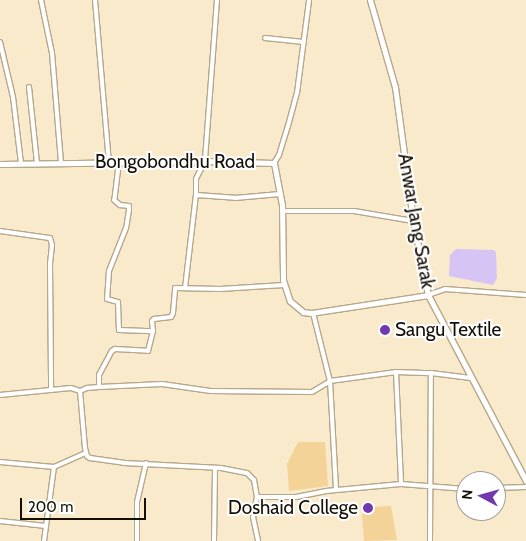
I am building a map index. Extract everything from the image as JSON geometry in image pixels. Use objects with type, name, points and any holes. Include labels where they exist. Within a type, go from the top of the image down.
[{"type":"street","points":[[41,0],[52,53],[61,162]]},
{"type":"street","points":[[94,0],[109,162]]},
{"type":"street","points":[[185,288],[196,195],[196,179],[205,161],[217,0]]},
{"type":"street","points":[[274,162],[279,155],[297,92],[309,0]]},
{"type":"street","name":"Anwar Jang Sarak","points":[[370,0],[395,87],[413,221],[428,295],[474,378],[526,481]]},
{"type":"street","points":[[265,38],[304,42]]},
{"type":"street","points":[[0,42],[12,98],[21,163]]},
{"type":"street","points":[[29,87],[37,163]]},
{"type":"street","name":"Bongobondhu Road","points":[[0,164],[61,162],[274,162],[280,194],[284,285],[290,301],[303,312],[313,313]]},
{"type":"street","points":[[119,162],[114,200],[120,205],[129,206],[129,210],[126,228],[110,271],[107,299],[118,302],[119,330],[153,331]]},
{"type":"street","points":[[196,195],[235,198],[280,194]]},
{"type":"street","points":[[286,211],[354,211],[413,221]]},
{"type":"street","points":[[0,232],[50,238],[52,245],[50,263],[51,388]]},
{"type":"street","points":[[99,386],[99,375],[112,351],[115,349],[148,351],[154,319],[171,317],[174,313],[175,288],[220,289],[284,285]]},
{"type":"street","points":[[336,490],[330,381],[313,313],[428,295],[445,289],[526,295]]},
{"type":"street","points":[[0,395],[51,388],[72,388],[80,391],[99,386],[162,384],[211,391],[312,392],[330,381],[396,372],[431,373],[474,378]]},
{"type":"street","points":[[396,372],[401,484]]},
{"type":"street","points":[[430,541],[431,373]]},
{"type":"street","points":[[80,391],[86,453],[87,456],[95,460],[215,468],[252,475],[257,497],[253,517],[258,541]]},
{"type":"street","points":[[44,541],[54,467],[59,463],[86,453]]},
{"type":"street","points":[[0,462],[54,467]]},
{"type":"street","points":[[137,541],[138,502],[146,463]]},
{"type":"street","points":[[214,541],[215,468]]},
{"type":"street","points":[[257,497],[296,497],[336,490],[401,484],[456,488]]},
{"type":"street","points":[[506,488],[526,487]]},
{"type":"street","points":[[0,521],[46,526]]},
{"type":"shaded area","points":[[456,249],[493,250],[496,252],[497,278],[493,285],[449,276],[450,255]]},
{"type":"shaded area","points":[[298,442],[325,442],[328,486],[289,491],[287,464]]},
{"type":"shaded area","points":[[391,506],[397,540],[364,541],[362,514],[371,507]]},
{"type":"place","name":"Sangu Textile","points":[[385,330]]},
{"type":"place","name":"Doshaid College","points":[[368,508]]}]
